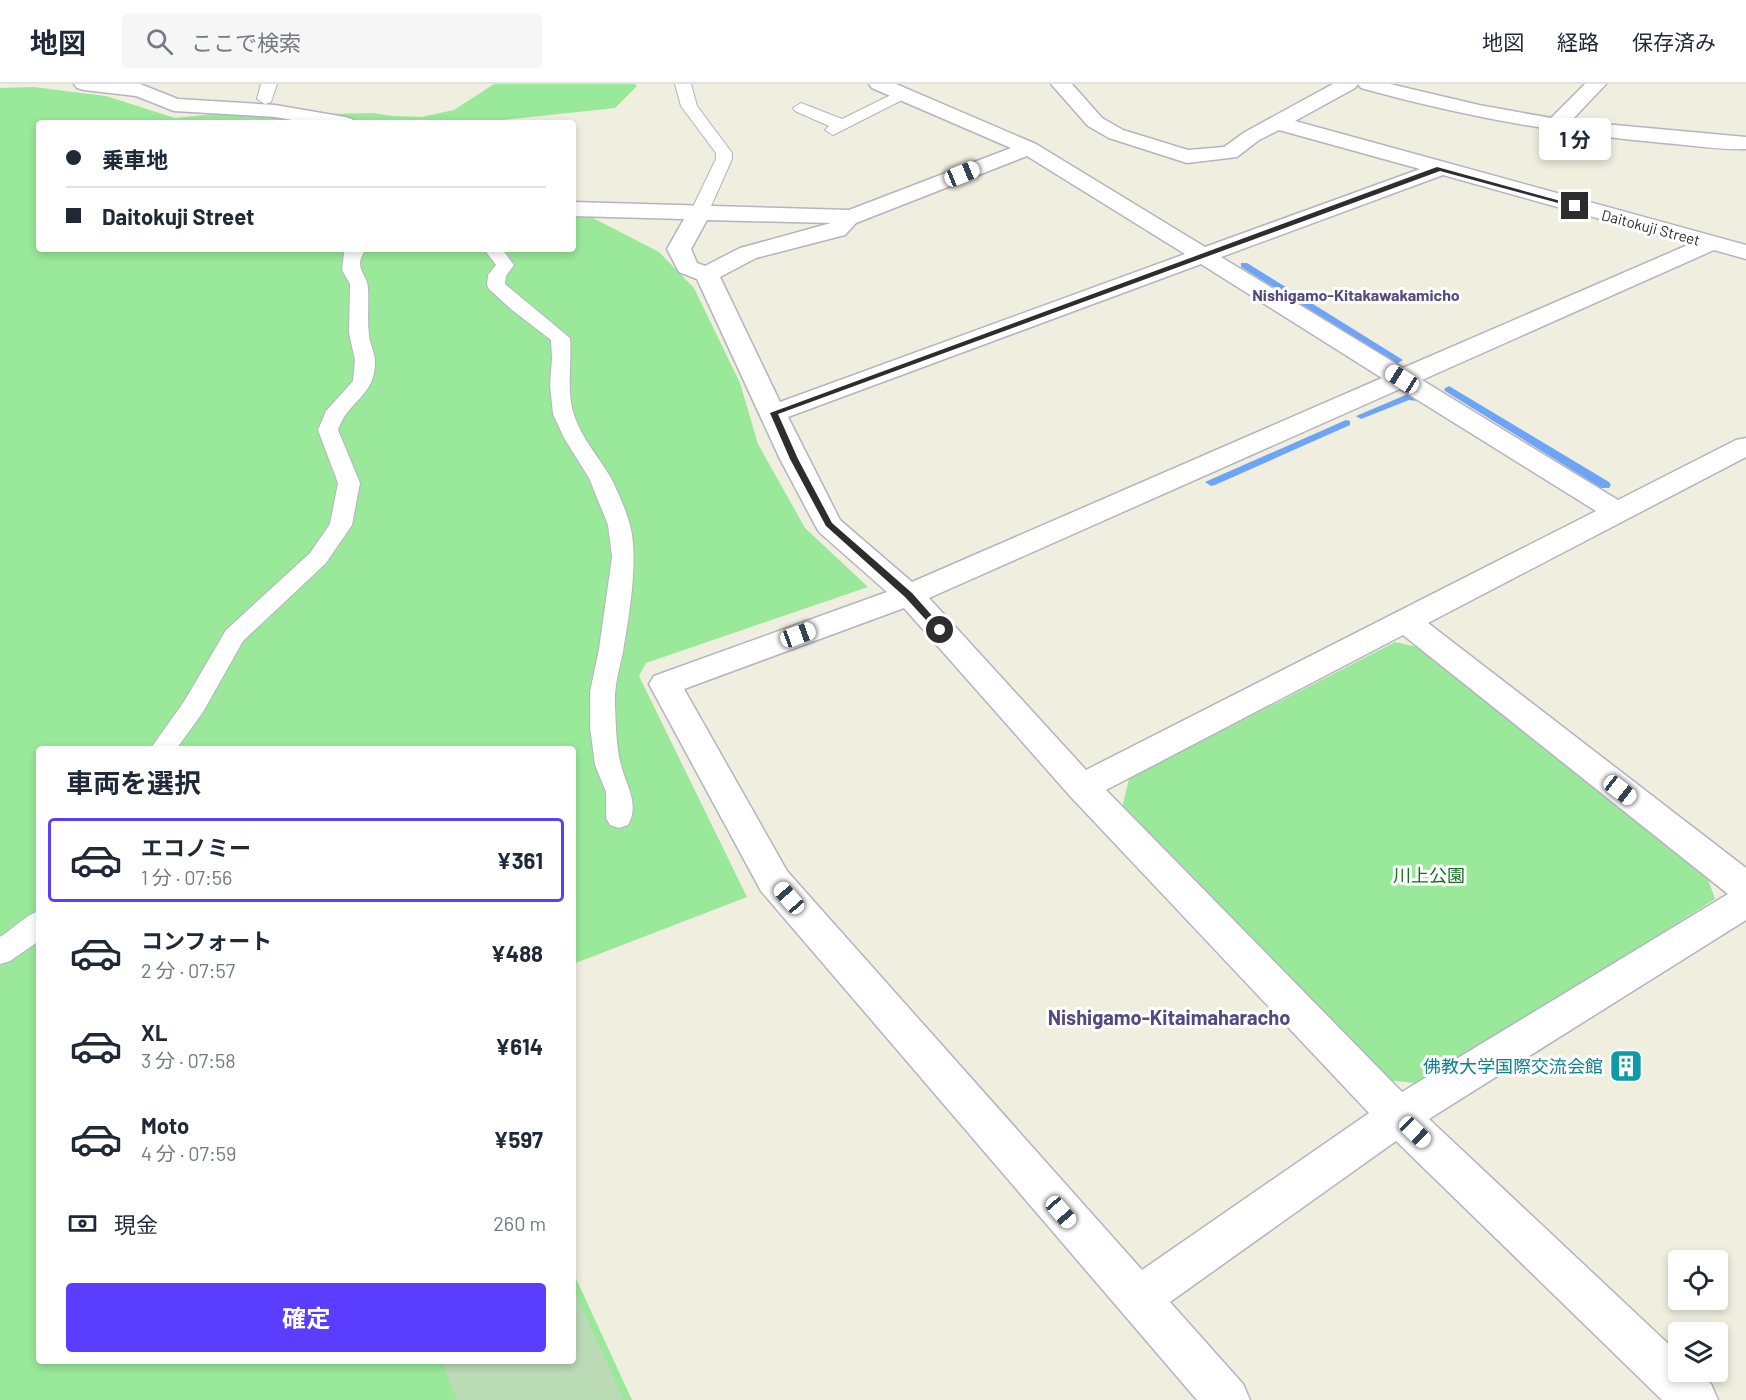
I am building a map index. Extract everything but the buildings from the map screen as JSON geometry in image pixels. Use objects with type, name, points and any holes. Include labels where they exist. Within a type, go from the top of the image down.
[{"type":"street","points":[[84,84],[138,87],[174,105],[275,111],[328,120]]},
{"type":"street","points":[[879,84],[1029,148],[1617,512]]},
{"type":"street","points":[[1063,85],[1095,122],[1116,134],[1187,157],[1230,153],[1252,136],[1348,84]]},
{"type":"street","points":[[1368,84],[1413,97],[1603,132],[1745,143]]},
{"type":"street","points":[[1557,124],[1596,84]]},
{"type":"street","name":"Daitokuji Street","points":[[1279,123],[1746,252]]},
{"type":"street","points":[[707,274],[748,253],[837,231],[852,217],[1029,148]]},
{"type":"street","points":[[774,413],[1439,169]]},
{"type":"street","points":[[576,209],[852,217]]},
{"type":"street","points":[[699,213],[679,249],[687,267],[707,274],[794,459],[829,525],[909,595],[1082,787],[1398,1116],[1695,1400]]},
{"type":"street","points":[[1227,1400],[774,881],[665,684],[909,595],[1711,243]]},
{"type":"street","points":[[1082,787],[1746,446]]},
{"type":"street","points":[[1405,621],[1746,888]]},
{"type":"street","points":[[1137,1299],[1398,1116],[1746,902]]},
{"type":"lane","points":[[683,84],[689,106],[724,153],[724,159],[699,213]]},
{"type":"lane","points":[[801,108],[837,128],[903,94]]},
{"type":"lane","points":[[165,746],[194,706],[234,636],[318,558],[341,525],[349,483],[328,430],[333,415],[363,382],[365,360],[359,333],[359,284],[351,270],[354,252]]},
{"type":"lane","points":[[495,252],[505,265],[496,275],[496,285],[509,300],[534,316],[560,338],[562,358],[560,385],[563,414],[574,438],[600,478],[619,525],[623,557],[611,649],[602,692],[603,727],[608,765],[619,792],[619,818]]},
{"type":"lane","points":[[0,952],[27,935],[36,926]]},
{"type":"green space","points":[[494,84],[635,84],[637,86],[615,108],[502,120],[36,120],[36,252],[576,252],[576,216],[591,217],[659,252],[694,288],[740,383],[758,444],[805,528],[868,587],[646,663],[639,676],[747,897],[576,963],[576,746],[36,746],[36,1364],[576,1364],[576,1279],[632,1400],[0,1400],[0,88],[33,87],[106,96],[175,118],[226,113],[274,115],[373,113],[421,117],[454,110]]},
{"type":"green space","name":"川上公園","points":[[1395,642],[1422,648],[1707,876],[1715,899],[1424,1084],[1386,1080],[1122,808],[1129,779]]},
{"type":"green space","points":[[576,1295],[624,1400],[457,1400],[443,1364],[576,1364]]},
{"type":"waterway","points":[[1244,265],[1398,360]]},
{"type":"waterway","points":[[1449,389],[1605,485]]},
{"type":"waterway","points":[[1361,416],[1408,397],[1425,399]]},
{"type":"waterway","points":[[1211,482],[1346,423]]},
{"type":"place","name":"佛教大学国際交流会館","points":[[1626,1066]]},
{"type":"district","name":"Nishigamo-Kitakawakamicho","points":[[1356,294]]},
{"type":"district","name":"Nishigamo-Kitaimaharacho","points":[[1169,1017]]},
{"type":"route","points":[[940,630],[909,595],[829,525],[794,459],[774,413],[1439,169],[1575,206]]}]
